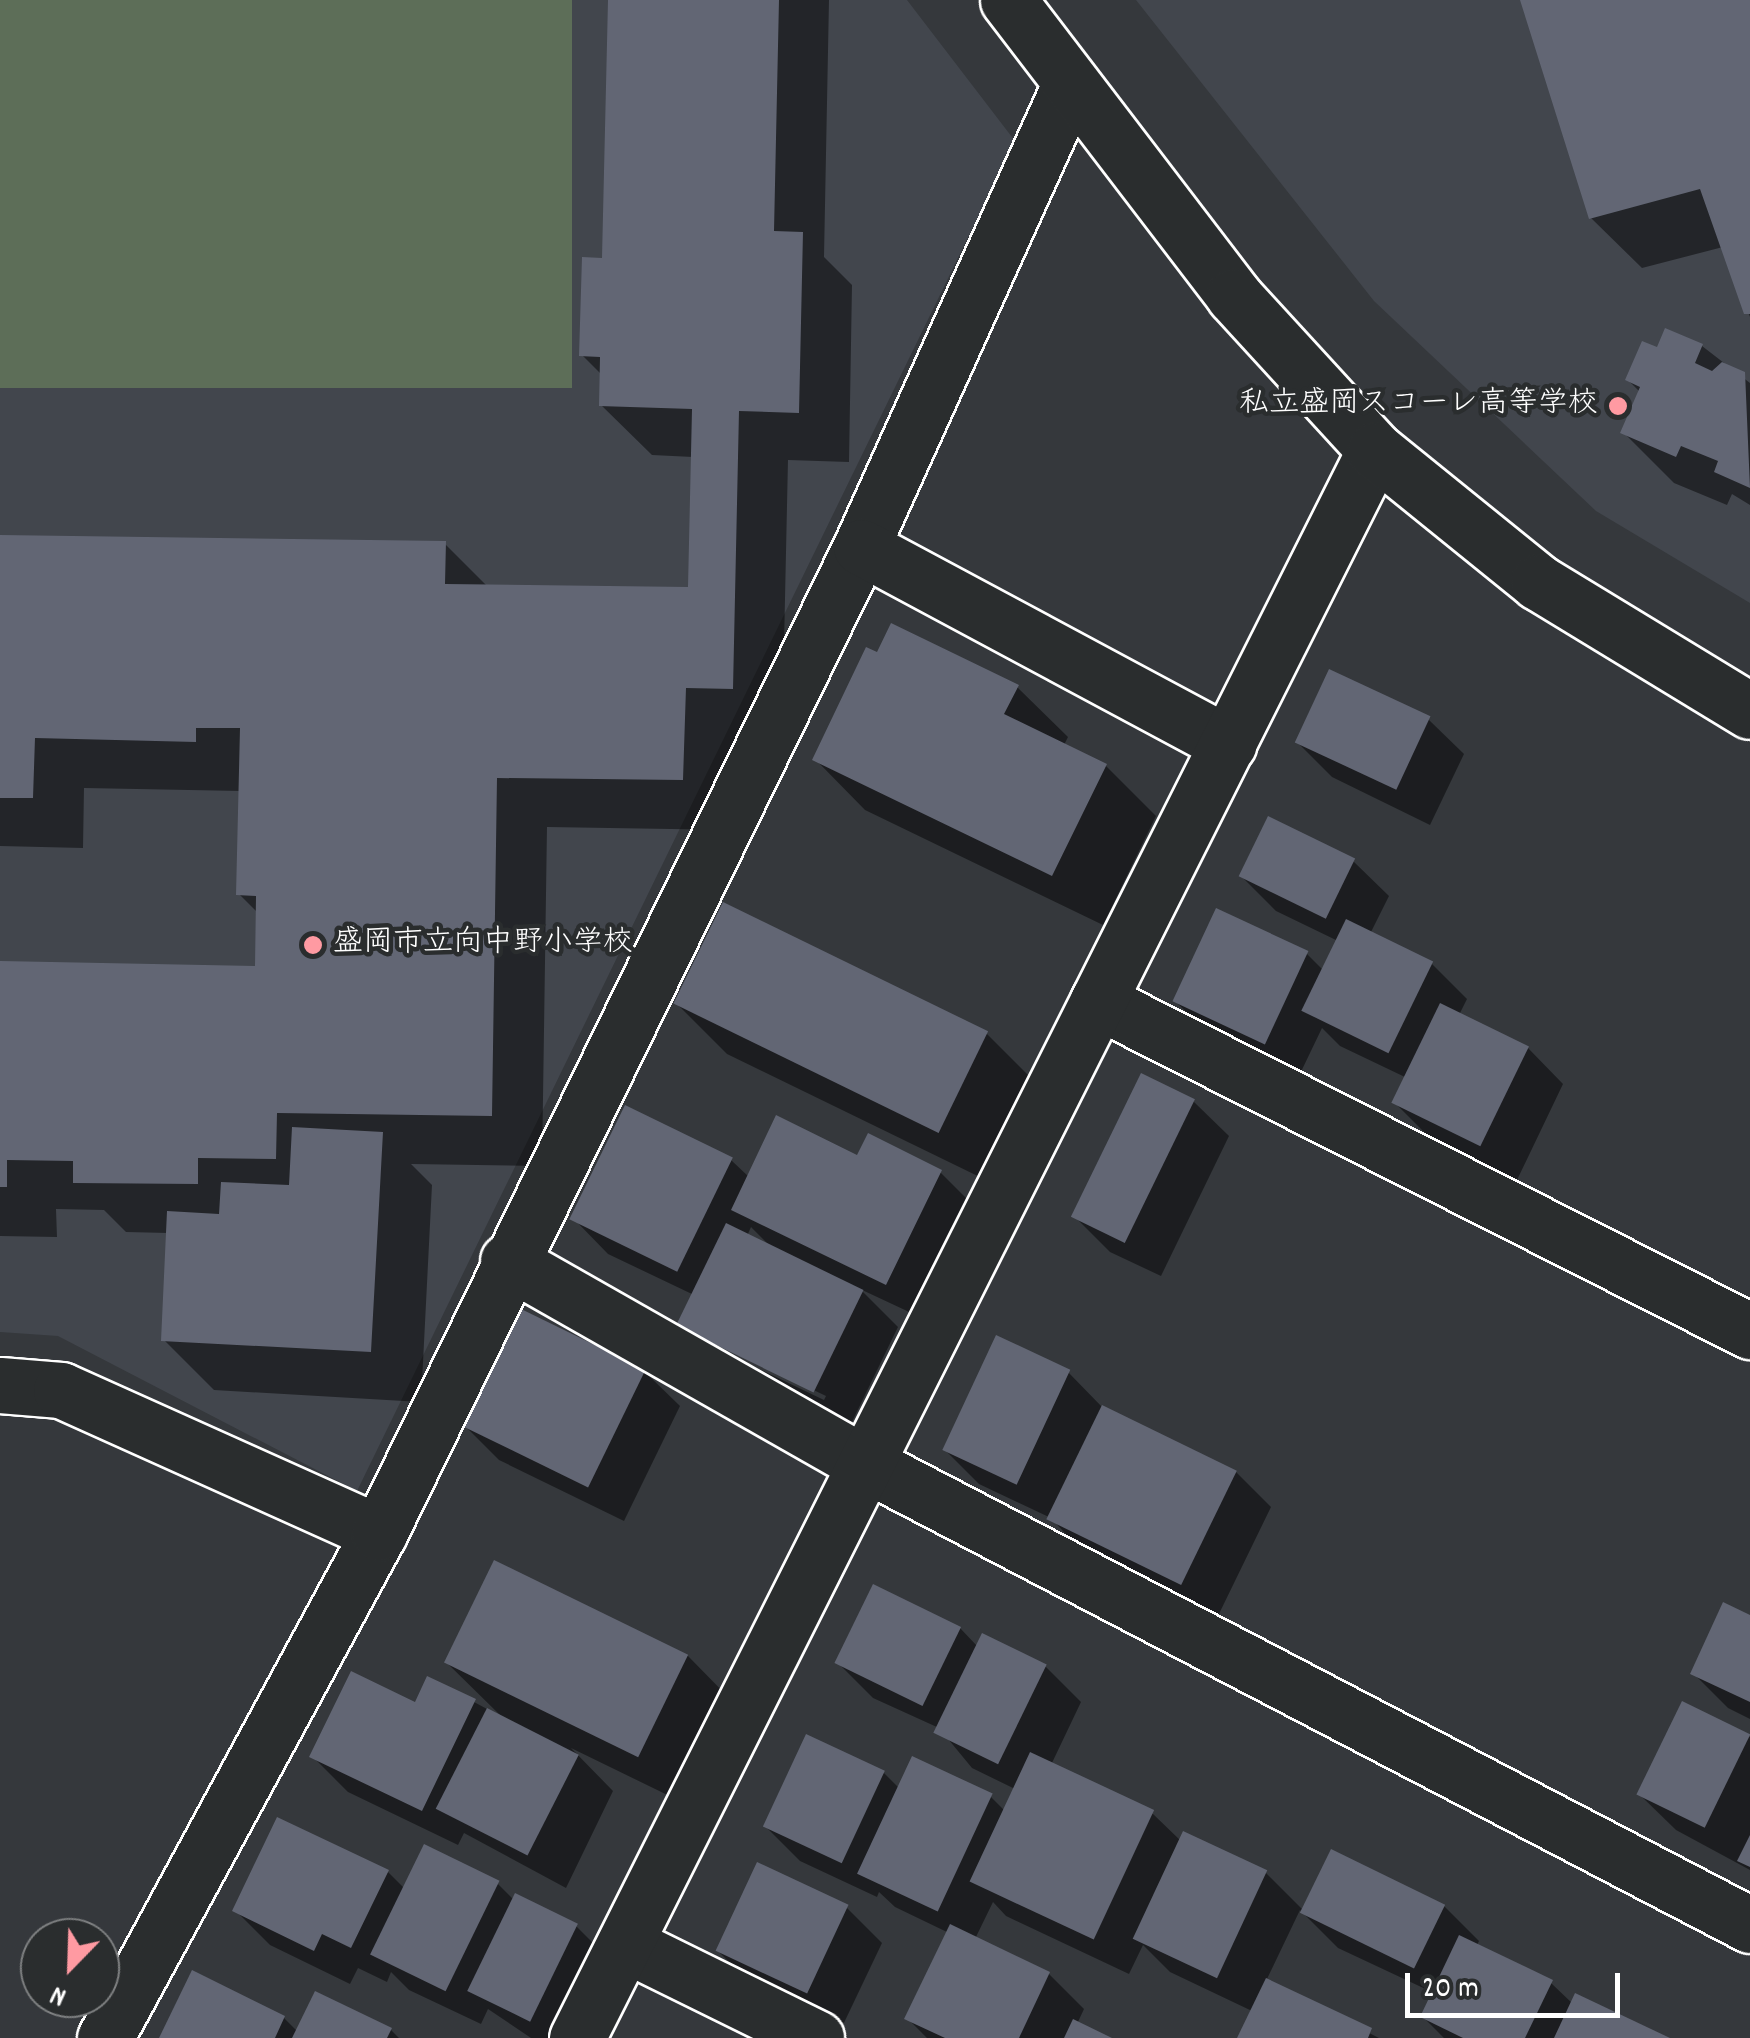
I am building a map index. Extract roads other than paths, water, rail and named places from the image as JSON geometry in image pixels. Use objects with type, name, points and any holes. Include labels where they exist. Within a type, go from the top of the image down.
[{"type":"street","points":[[1008,0],[1069,88],[1234,296],[1375,450],[1538,582],[1750,711]]},
{"type":"street","points":[[105,2038],[380,1533],[508,1261],[861,547],[1069,88]]},
{"type":"street","points":[[578,2038],[1375,450]]},
{"type":"street","points":[[861,547],[1228,744]]},
{"type":"street","points":[[1098,1001],[1750,1331]]},
{"type":"street","points":[[508,1261],[866,1464],[1750,1925]]},
{"type":"street","points":[[0,1385],[61,1390],[380,1533]]},
{"type":"street","points":[[625,1944],[816,2038]]},
{"type":"place","name":"私立盛岡スコーレ高等学校","points":[[1618,406]]},
{"type":"place","name":"盛岡市立向中野小学校","points":[[313,945]]}]
